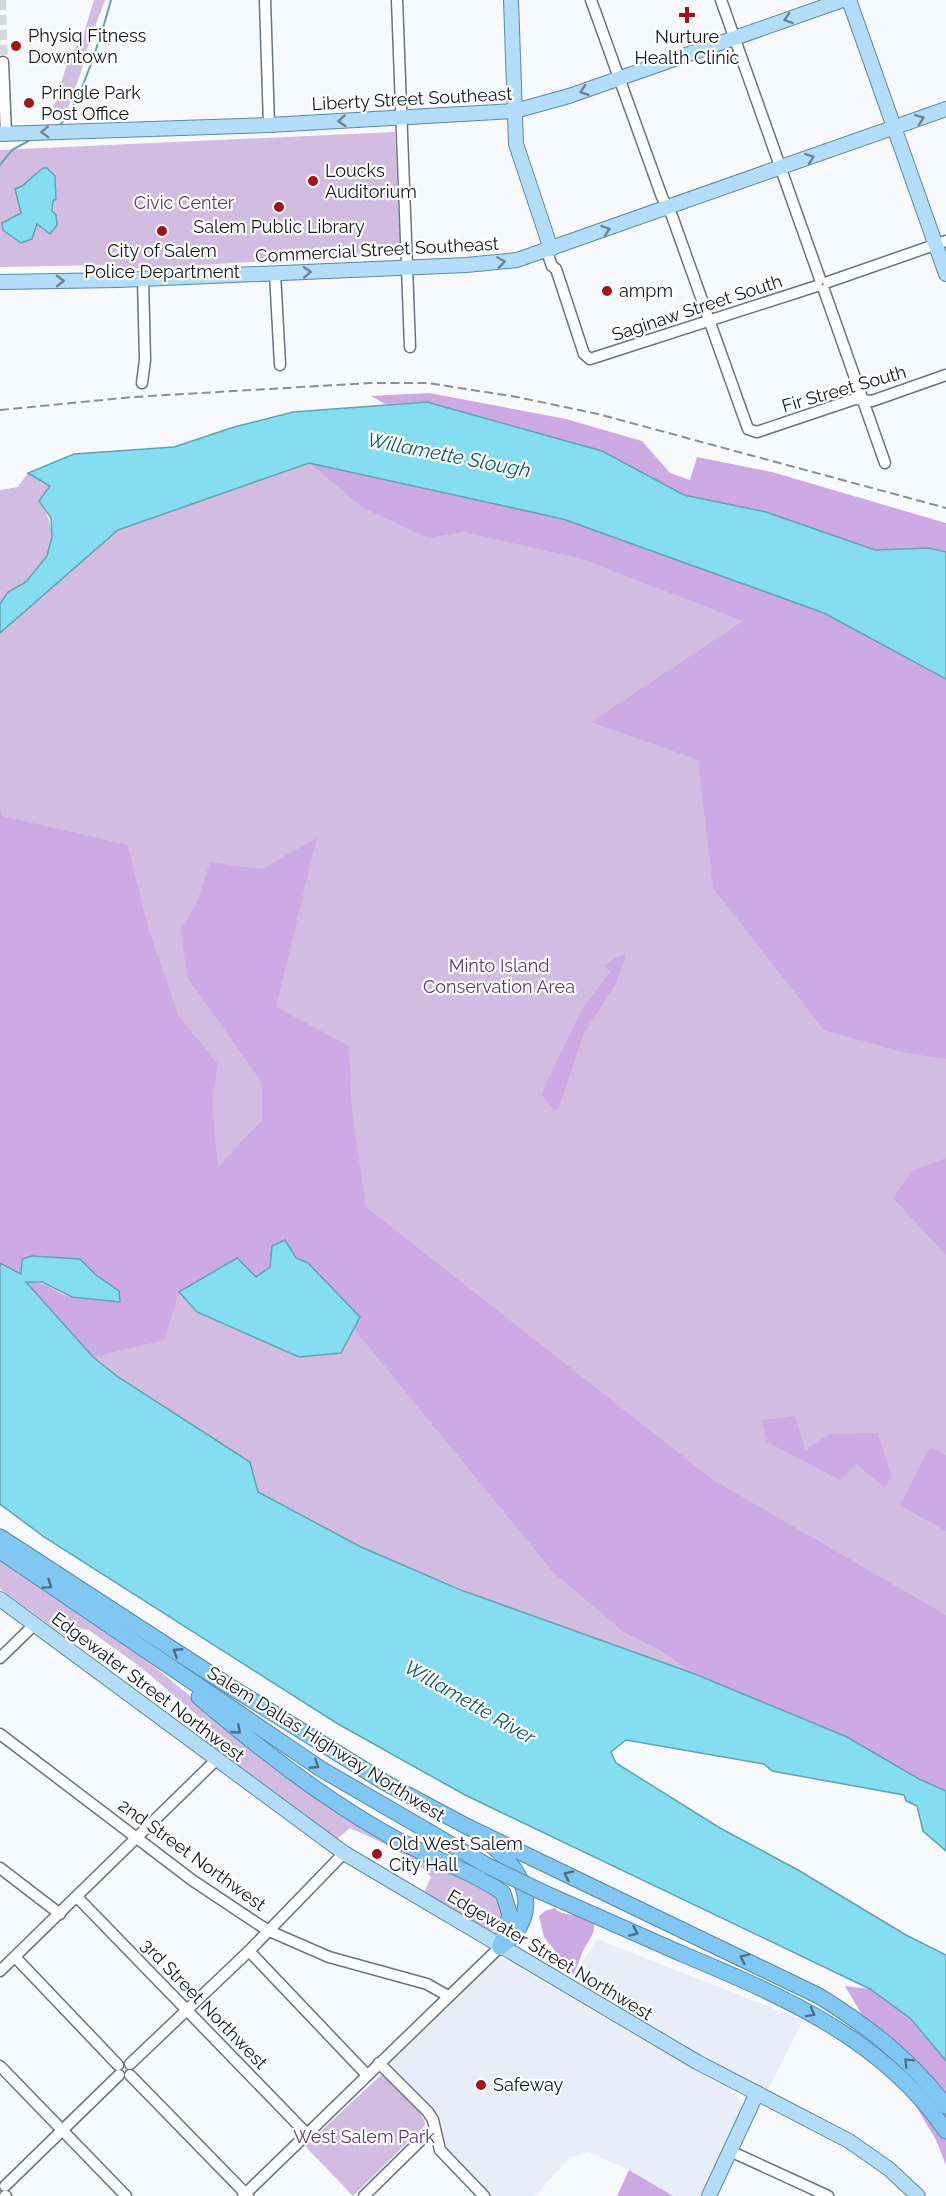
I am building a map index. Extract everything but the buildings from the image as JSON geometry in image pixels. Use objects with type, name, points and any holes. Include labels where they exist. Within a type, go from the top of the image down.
[{"type":"highway","name":"Salem Dallas Highway Northwest","points":[[0,1537],[328,1749],[466,1826],[819,1996],[853,2017],[895,2049],[946,2106]]},
{"type":"highway","name":"Salem Dallas Highway Northwest","points":[[0,1551],[162,1663],[354,1789],[488,1866],[772,1993],[855,2039],[889,2066],[920,2097],[946,2131]]},
{"type":"highway","points":[[162,1663],[245,1737],[339,1805],[394,1838],[503,1893],[510,1915],[500,1947]]},
{"type":"highway","points":[[466,1826],[506,1858],[520,1876],[524,1890],[525,1911],[520,1929],[517,1935],[500,1947]]},
{"type":"main road","points":[[511,0],[518,152],[556,247]]},
{"type":"main road","name":"Liberty Street Southeast","points":[[3,134],[269,125],[515,111],[620,78],[843,0]]},
{"type":"main road","points":[[849,0],[894,128],[941,243],[946,274]]},
{"type":"main road","name":"Commercial Street Southeast","points":[[1,282],[143,279],[498,263],[556,247],[946,109]]},
{"type":"main road","name":"Edgewater Street Northwest","points":[[0,1599],[215,1761],[344,1853],[697,2062],[849,2141],[889,2169],[918,2196]]},
{"type":"main road","points":[[709,2196],[757,2093]]},
{"type":"street","points":[[265,0],[269,125]]},
{"type":"street","points":[[397,0],[410,347]]},
{"type":"street","points":[[591,0],[709,321]]},
{"type":"street","points":[[721,0],[885,463]]},
{"type":"street","points":[[3,62],[5,118],[3,134]]},
{"type":"street","name":"Saginaw Street South","points":[[556,247],[548,255],[552,266],[556,269],[588,359],[822,284],[941,243]]},
{"type":"street","points":[[275,273],[280,365]]},
{"type":"street","points":[[142,383],[146,360],[143,279]]},
{"type":"street","name":"Fir Street South","points":[[709,321],[746,426],[751,431],[855,399],[872,401],[946,375]]},
{"type":"street","points":[[0,1658],[34,1625]]},
{"type":"street","name":"2nd Street Northwest","points":[[0,1734],[192,1880],[267,1930],[329,1957],[427,1984],[448,1996]]},
{"type":"street","points":[[0,1971],[215,1761]]},
{"type":"street","points":[[4,2191],[124,2070],[249,1951],[344,1853]]},
{"type":"street","points":[[0,1868],[60,1914]]},
{"type":"street","name":"3rd Street Northwest","points":[[77,1897],[307,2134]]},
{"type":"street","points":[[15,1957],[245,2195],[500,1947]]},
{"type":"street","points":[[249,1951],[367,2075]]},
{"type":"street","points":[[380,2063],[428,2112],[440,2150],[484,2196]]},
{"type":"street","points":[[0,2066],[126,2196]]},
{"type":"street","points":[[365,2195],[424,2137],[435,2132]]},
{"type":"street","points":[[730,2151],[828,2196]]},
{"type":"shaded area","points":[[429,393],[566,419],[642,441],[670,473],[690,480],[697,457],[772,472],[946,523],[946,552],[929,548],[875,550],[766,512],[684,495],[602,451],[427,402],[385,404],[371,396]]},
{"type":"shaded area","points":[[309,463],[563,519],[824,613],[946,679],[946,1059],[906,1053],[824,1030],[713,888],[698,760],[591,722],[743,621],[582,559],[464,532],[428,538],[362,507]]},
{"type":"shaded area","points":[[0,808],[2,816],[128,845],[149,930],[178,1015],[218,1064],[212,1102],[218,1167],[262,1120],[262,1083],[187,977],[181,930],[197,902],[210,862],[262,869],[317,838],[276,1007],[349,1046],[352,1112],[366,1207],[713,1480],[946,1615],[946,1791],[919,1779],[847,1737],[695,1674],[660,1650],[624,1632],[554,1573],[354,1329],[360,1317],[308,1263],[296,1259],[285,1240],[270,1267],[256,1277],[179,1292],[164,1340],[93,1357],[26,1282],[41,1283],[72,1297],[97,1301],[118,1291],[96,1275],[80,1259],[21,1275],[0,1263]]},
{"type":"shaded area","points":[[626,955],[616,983],[584,1034],[559,1108],[555,1111],[541,1094],[582,1009],[610,972],[604,966],[616,957]]},
{"type":"shaded area","points":[[946,1158],[946,1255],[893,1198],[912,1171]]},
{"type":"shaded area","points":[[795,1416],[805,1450],[830,1434],[878,1433],[891,1476],[885,1488],[856,1464],[840,1480],[767,1442],[762,1420]]},
{"type":"shaded area","points":[[930,1447],[946,1455],[946,1531],[900,1505]]},
{"type":"shaded area","points":[[554,1908],[564,1914],[582,1916],[593,1923],[593,1932],[573,1974],[553,1961],[552,1957],[556,1952],[544,1937],[539,1916]]},
{"type":"shaded area","points":[[597,1939],[803,2020],[768,2090],[692,2052],[573,1977]]},
{"type":"shaded area","points":[[499,1958],[738,2095],[742,2109],[701,2196],[673,2196],[629,2170],[588,2152],[570,2157],[535,2196],[490,2196],[443,2147],[439,2119],[432,2108],[394,2070],[389,2060],[491,1961]]},
{"type":"shaded area","points":[[845,1986],[870,1989],[911,2019],[946,2061],[946,2165],[936,2140]]},
{"type":"shaded area","points":[[629,2170],[673,2196],[617,2196]]},
{"type":"green space","points":[[94,0],[105,0],[89,42],[67,114],[48,116],[55,103],[67,64],[53,64],[53,53],[72,53],[84,33]]},
{"type":"green space","name":"Civic Center","points":[[395,132],[400,247],[395,254],[128,269],[105,265],[0,267],[0,150]],"holes":[[[23,186],[53,201],[54,215],[45,231],[37,224],[34,234],[12,238],[2,223],[21,212],[18,195]]]},
{"type":"green space","name":"Minto Island Conservation Area","points":[[309,463],[946,679],[946,1791],[695,1674],[500,1605],[361,1547],[258,1492],[250,1462],[118,1377],[93,1357],[0,909],[0,633],[118,530]]},
{"type":"green space","points":[[28,473],[50,486],[39,501],[50,523],[51,542],[37,570],[24,584],[7,595],[0,604],[0,490],[18,487]]},
{"type":"green space","points":[[0,1561],[146,1660],[252,1747],[493,1892],[504,1908],[501,1929],[490,1931],[424,1892],[431,1877],[404,1854],[350,1828],[337,1839],[205,1743],[214,1730],[143,1669],[89,1630],[79,1629],[69,1639],[0,1589]]},
{"type":"green space","name":"West Salem Park","points":[[381,2075],[408,2098],[420,2113],[425,2125],[353,2196],[305,2146]]},
{"type":"water","points":[[43,168],[47,168],[55,176],[56,199],[53,201],[52,211],[56,215],[57,225],[50,234],[37,224],[32,239],[21,243],[3,230],[2,223],[21,213],[15,189],[22,186]]},
{"type":"water","name":"Willamette Slough","points":[[427,402],[602,451],[684,495],[766,512],[875,550],[929,548],[946,552],[946,679],[824,613],[563,519],[309,463],[118,530],[0,633],[0,604],[8,592],[26,582],[47,556],[52,537],[51,518],[39,501],[50,486],[28,473],[74,454],[174,447],[234,427],[293,412]]},
{"type":"water","points":[[285,1240],[296,1258],[308,1263],[360,1317],[341,1353],[299,1357],[197,1312],[179,1292],[237,1258],[256,1277],[270,1267],[272,1246]]},
{"type":"water","name":"Willamette River","points":[[32,1256],[80,1259],[96,1275],[119,1291],[120,1302],[72,1297],[42,1282],[26,1282],[93,1357],[118,1377],[250,1462],[258,1492],[361,1547],[461,1590],[695,1674],[847,1737],[919,1779],[946,1791],[946,1851],[923,1831],[917,1806],[906,1801],[904,1795],[772,1771],[764,1764],[626,1740],[611,1752],[616,1763],[720,1828],[798,1870],[906,1935],[946,1955],[946,2061],[911,2019],[870,1989],[465,1795],[338,1724],[44,1537],[0,1504],[0,1263],[21,1274],[22,1259]]},
{"type":"waterway","points":[[58,126],[66,118],[82,88],[111,0]]},
{"type":"waterway","points":[[0,165],[12,150],[32,139]]},
{"type":"tunnel","points":[[1,0],[3,62]]},
{"type":"railway","points":[[0,410],[133,397],[370,383],[428,383],[517,397],[598,414],[946,508]]},
{"type":"place","name":"Nurture Health Clinic","points":[[687,15]]},
{"type":"place","name":"Physiq Fitness Downtown","points":[[16,46]]},
{"type":"place","name":"Pringle Park Post Office","points":[[29,103]]},
{"type":"place","name":"Loucks Auditorium","points":[[313,181]]},
{"type":"place","name":"Salem Public Library","points":[[279,207]]},
{"type":"place","name":"City of Salem Police Department","points":[[162,231]]},
{"type":"place","name":"ampm","points":[[607,291]]},
{"type":"place","name":"Old West Salem City Hall","points":[[377,1854]]},
{"type":"place","name":"Safeway","points":[[481,2085]]}]
